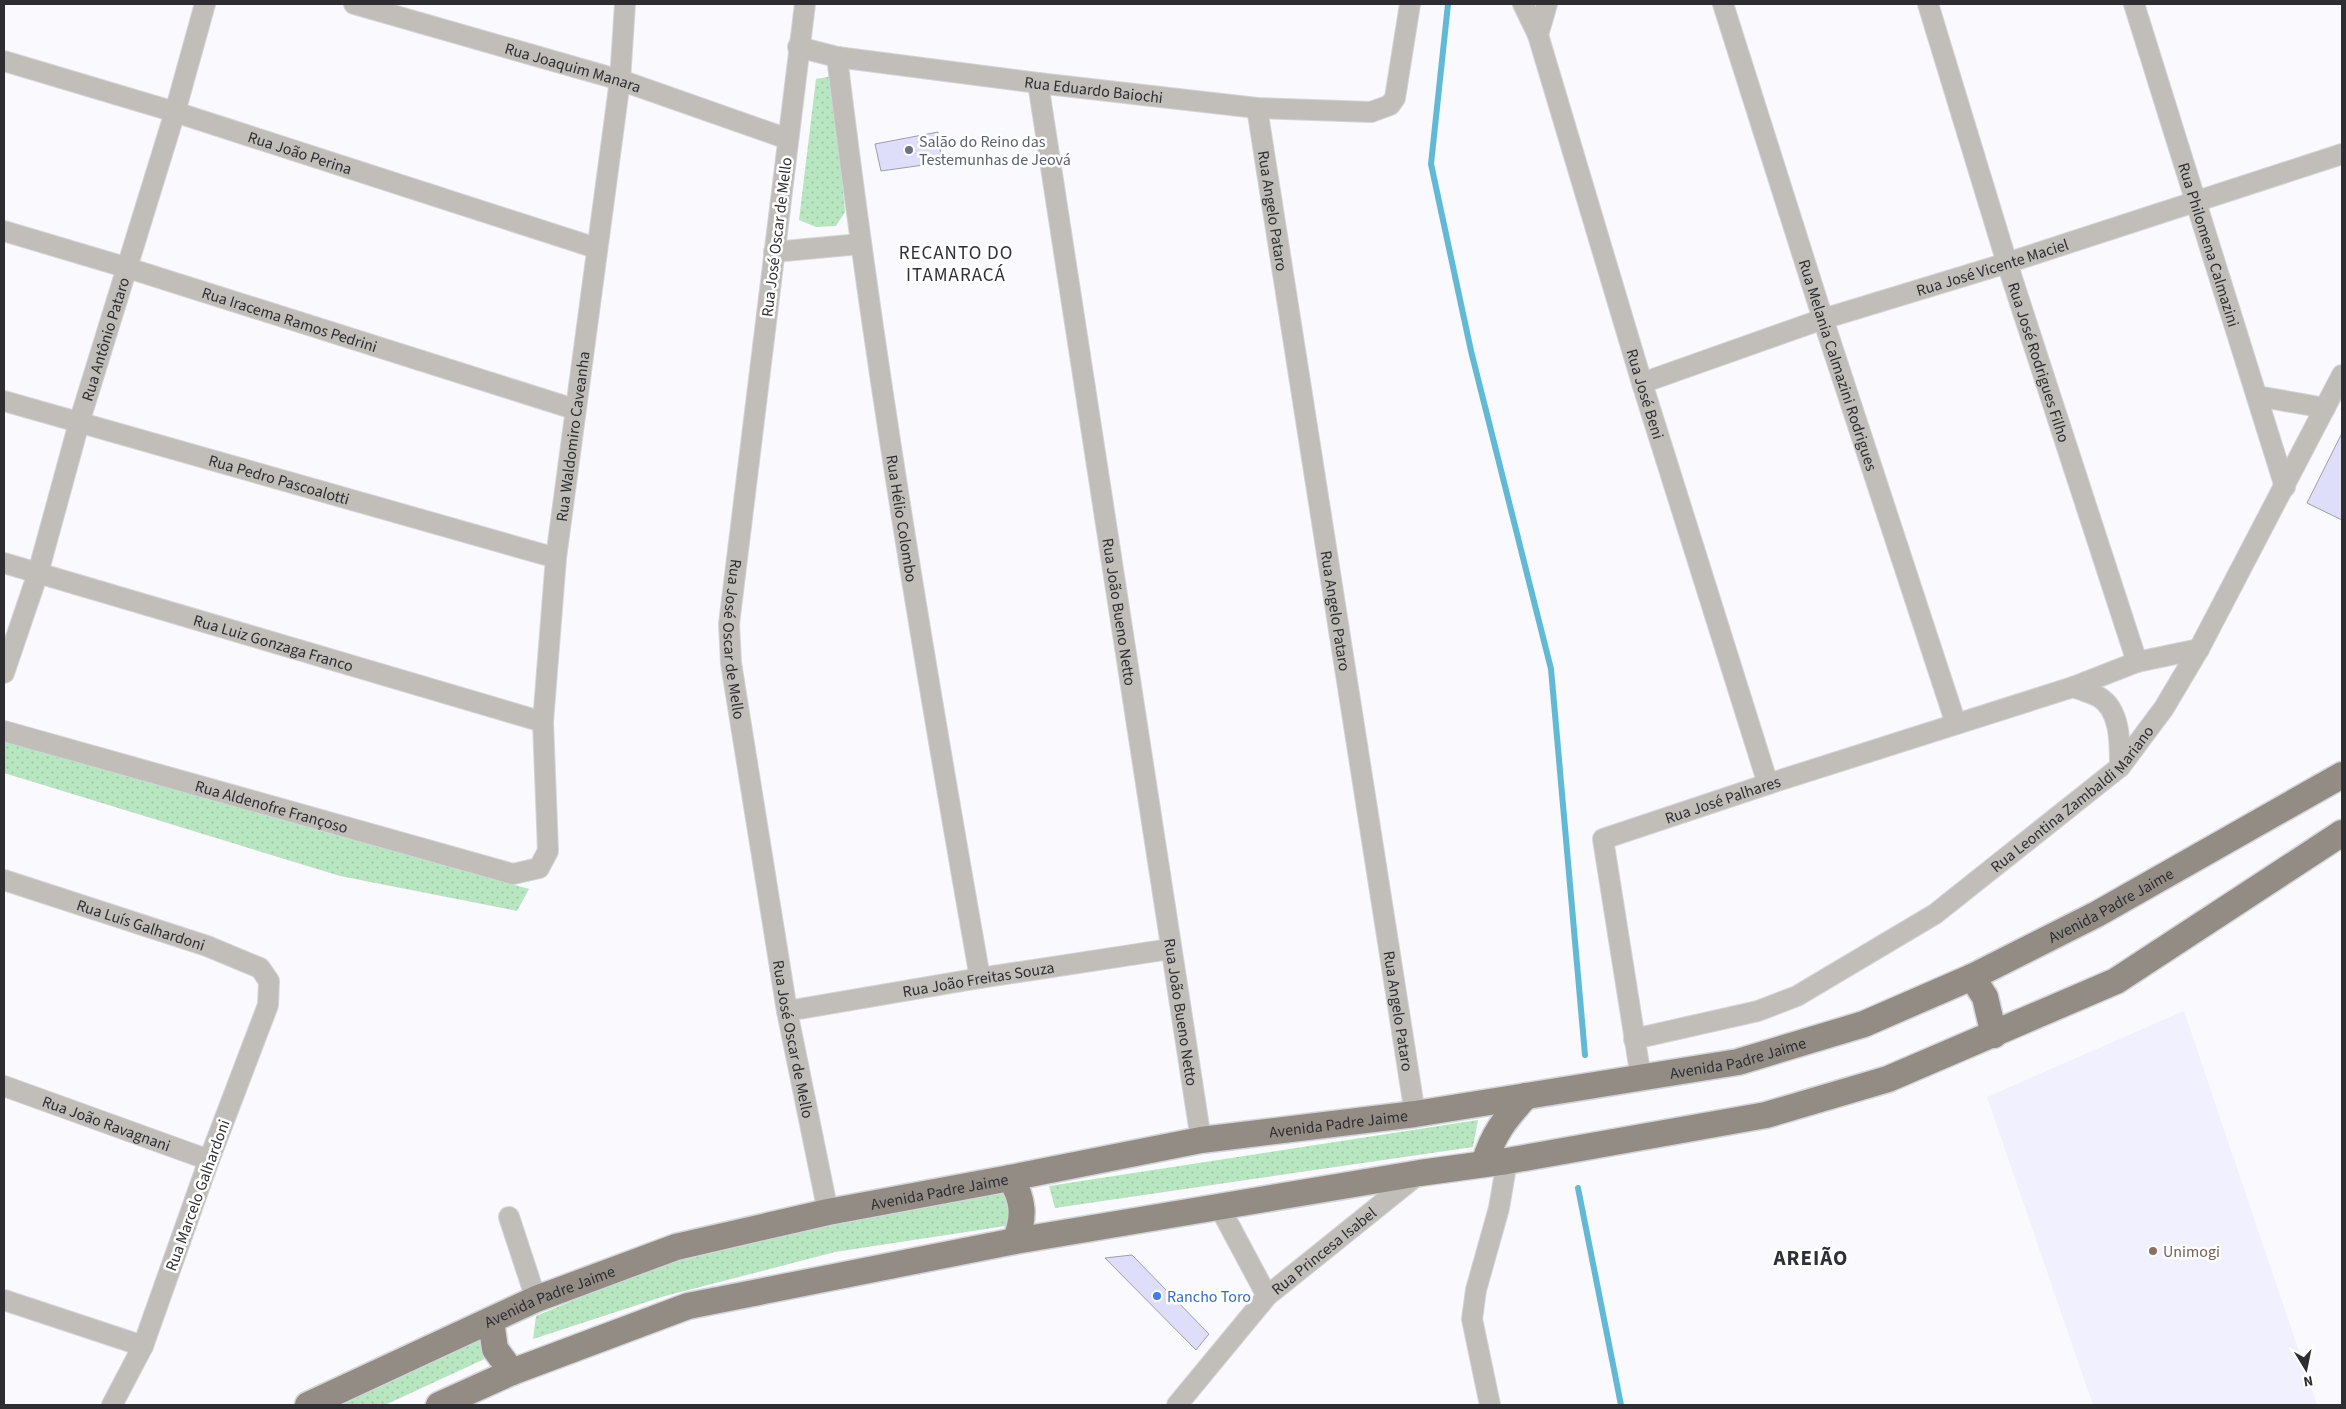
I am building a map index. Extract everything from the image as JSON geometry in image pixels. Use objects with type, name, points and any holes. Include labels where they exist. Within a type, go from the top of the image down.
[{"type":"main road","name":"Avenida Padre Jaime","points":[[308,1405],[536,1299],[676,1247],[828,1212],[1201,1140],[1414,1114],[1738,1062],[1864,1024],[1972,977],[2097,914],[2342,775]]},
{"type":"main road","points":[[439,1405],[512,1372],[688,1306],[1015,1241],[1420,1173],[1496,1163],[1766,1115],[1888,1079],[2116,981],[2342,833]]},
{"type":"main road","points":[[1972,977],[1985,998],[1994,1035]]},
{"type":"main road","points":[[1496,1163],[1494,1135],[1502,1122],[1526,1096]]},
{"type":"main road","points":[[1010,1178],[1016,1188],[1022,1208],[1022,1220],[1015,1241]]},
{"type":"main road","points":[[491,1321],[495,1349],[512,1372]]},
{"type":"street","name":"Rua Antônio Pataro","points":[[4,674],[38,573],[79,423],[175,112],[205,4]]},
{"type":"street","name":"Rua Joaquim Manara","points":[[354,4],[620,80],[788,139]]},
{"type":"street","name":"Rua Waldomiro Caveanha","points":[[540,868],[548,851],[543,722],[556,558],[574,410],[620,80],[626,4]]},
{"type":"street","name":"Rua José Oscar de Mello","points":[[805,4],[798,46],[728,624],[731,663],[787,1011],[828,1212]]},
{"type":"street","name":"Rua Eduardo Baiochi","points":[[798,46],[837,57],[1038,83],[1257,108],[1371,112],[1390,105],[1397,93],[1410,4]]},
{"type":"street","name":"Rua José Beni","points":[[1524,4],[1538,35],[1642,384],[1768,784]]},
{"type":"street","points":[[1538,35],[1547,4]]},
{"type":"street","name":"Rua Melania Calmazini Rodrigues","points":[[1723,4],[1823,319],[1956,724]]},
{"type":"street","name":"Rua José Rodrigues Filho","points":[[1928,4],[2007,263],[2137,662]]},
{"type":"street","name":"Rua Philomena Calmazini","points":[[2134,4],[2285,487]]},
{"type":"street","name":"Rua Hélio Colombo","points":[[837,57],[860,244],[928,685],[980,978]]},
{"type":"street","name":"Rua João Perina","points":[[4,61],[175,112],[596,248]]},
{"type":"street","name":"Rua João Bueno Netto","points":[[1038,83],[1170,949],[1201,1140]]},
{"type":"street","name":"Rua Angelo Pataro","points":[[1257,108],[1414,1114]]},
{"type":"street","name":"Rua José Vicente Maciel","points":[[1642,384],[1823,319],[2007,263],[2342,154]]},
{"type":"street","name":"Rua Iracema Ramos Pedrini","points":[[4,231],[128,268],[574,410]]},
{"type":"street","points":[[774,252],[860,244]]},
{"type":"street","name":"Rua Leontina Zambaldi Mariano","points":[[1634,1039],[1758,1011],[1798,996],[1935,914],[2120,767],[2164,708],[2200,649],[2342,375]]},
{"type":"street","points":[[2257,396],[2325,408]]},
{"type":"street","name":"Rua Pedro Pascoalotti","points":[[4,401],[556,558]]},
{"type":"street","name":"Rua Luiz Gonzaga Franco","points":[[4,563],[543,722]]},
{"type":"street","name":"Rua José Palhares","points":[[1642,1078],[1634,1039],[1603,839],[1768,784],[2073,687],[2137,662],[2200,649]]},
{"type":"street","points":[[2073,687],[2101,698],[2111,710],[2120,744],[2120,767]]},
{"type":"street","name":"Rua Aldenofre Françoso","points":[[4,731],[513,874],[540,868]]},
{"type":"street","name":"Rua Luís Galhardoni","points":[[4,880],[207,946],[260,968],[269,981]]},
{"type":"street","name":"Rua João Freitas Souza","points":[[787,1011],[980,978],[1170,949]]},
{"type":"street","name":"Rua Marcelo Galhardoni","points":[[112,1405],[143,1346],[209,1160],[268,1005],[269,981]]},
{"type":"street","name":"Rua João Ravagnani","points":[[4,1086],[209,1160]]},
{"type":"street","points":[[1490,1405],[1472,1319],[1476,1290],[1499,1208],[1496,1163]]},
{"type":"street","name":"Rua Princesa Isabel","points":[[1177,1405],[1267,1296],[1420,1173]]},
{"type":"street","points":[[1220,1208],[1267,1296]]},
{"type":"street","points":[[509,1218],[536,1299]]},
{"type":"street","points":[[4,1300],[143,1346]]},
{"type":"shaded area","name":"Unimogi","points":[[2184,1011],[2317,1405],[2093,1405],[1987,1097]]},
{"type":"green space","points":[[833,76],[845,212],[836,226],[816,227],[799,220],[816,79]]},
{"type":"green space","points":[[4,740],[529,889],[517,911],[340,876],[4,773]]},
{"type":"green space","points":[[1478,1120],[1473,1147],[1055,1208],[1049,1186]]},
{"type":"green space","points":[[1005,1188],[1012,1225],[835,1252],[665,1296],[533,1339],[536,1316],[675,1258]]},
{"type":"green space","points":[[479,1335],[491,1356],[385,1405],[336,1405]]},
{"type":"building","name":"Salão do Reino das Testemunhas de Jeová","points":[[938,132],[938,145],[945,162],[881,171],[875,144]]},
{"type":"building","points":[[2342,433],[2342,520],[2307,503]]},
{"type":"building","name":"Rancho Toro","points":[[1132,1255],[1209,1334],[1196,1350],[1105,1258]]},
{"type":"waterway","points":[[1448,4],[1431,164],[1471,351],[1551,669],[1585,1055]]},
{"type":"waterway","points":[[1578,1188],[1621,1405]]},
{"type":"place","name":"Salão do Reino das Testemunhas de Jeová","points":[[909,150]]},
{"type":"place","name":"Unimogi","points":[[2153,1251]]},
{"type":"place","name":"Rancho Toro","points":[[1157,1296]]},
{"type":"district","name":"RECANTO DO ITAMARACÁ","points":[[956,263]]},
{"type":"district","name":"AREIÃO","points":[[1811,1258]]}]
